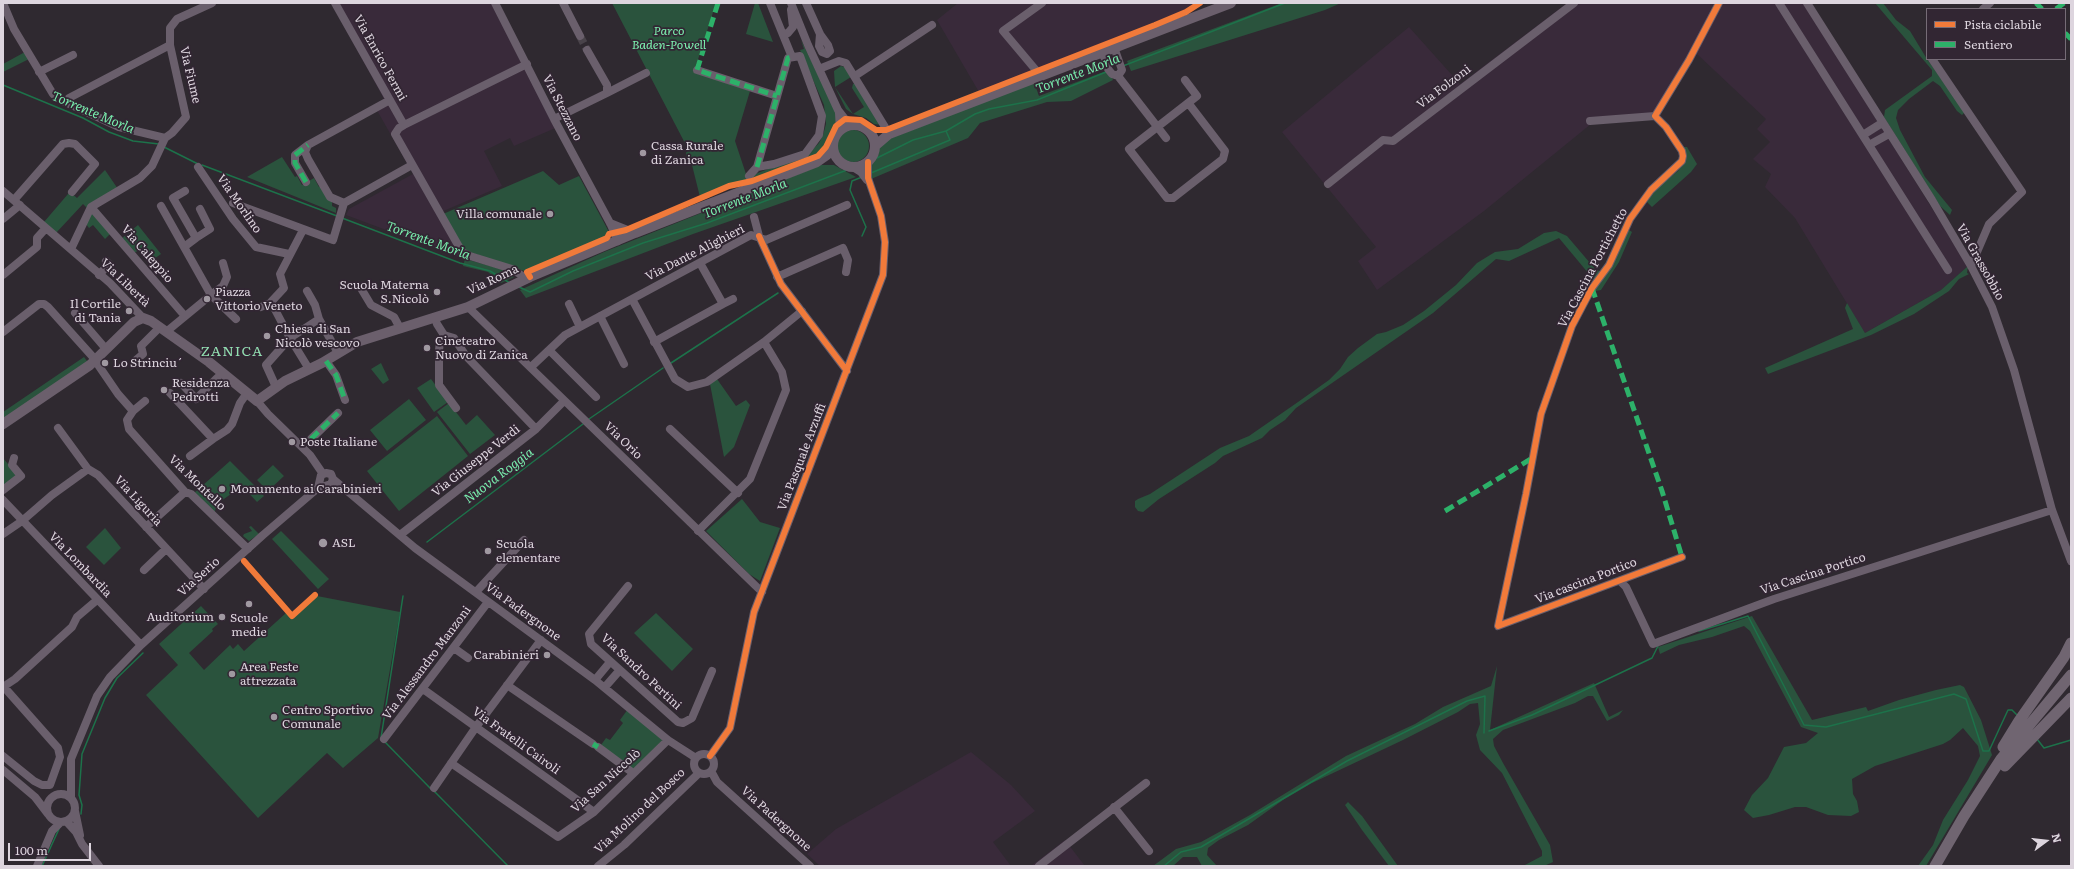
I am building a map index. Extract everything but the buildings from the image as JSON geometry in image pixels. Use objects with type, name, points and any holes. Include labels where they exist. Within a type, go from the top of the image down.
[{"type":"highway","points":[[1979,794],[1994,762],[2018,721],[2064,657],[2071,643]]},
{"type":"highway","points":[[1934,866],[1979,794],[2024,730],[2071,675]]},
{"type":"highway","points":[[1979,794],[2071,698]]},
{"type":"main road","points":[[840,130],[850,125],[856,125],[870,132],[887,130],[1039,76],[1230,3]]},
{"type":"main road","name":"Via Roma","points":[[257,401],[276,387],[356,342],[468,307],[524,280],[635,233],[817,162],[827,155],[840,130]]},
{"type":"main road","points":[[833,144],[838,160],[848,166],[853,167],[868,162],[872,157],[875,146],[887,130]]},
{"type":"main road","points":[[870,132],[875,146]]},
{"type":"main road","name":"Via Roma","points":[[817,162],[838,160]]},
{"type":"main road","points":[[3,424],[95,360],[134,322],[143,318]]},
{"type":"main road","name":"Via Libertà","points":[[143,318],[163,330],[220,375],[257,401]]},
{"type":"street","points":[[3,3],[14,29],[53,94],[66,102],[128,130],[164,140]]},
{"type":"street","name":"Via Fiume","points":[[91,207],[140,178],[152,166],[164,140],[184,121],[186,113],[170,45],[169,33],[174,22],[212,3]]},
{"type":"street","name":"Via Enrico Fermi","points":[[335,3],[404,125]]},
{"type":"street","name":"Via Stezzano","points":[[495,3],[554,119],[610,222],[618,241]]},
{"type":"street","points":[[563,3],[580,36]]},
{"type":"street","points":[[770,3],[792,57]]},
{"type":"street","points":[[783,35],[788,33],[794,26],[791,3]]},
{"type":"street","points":[[791,3],[808,45],[838,110],[845,119],[856,125]]},
{"type":"street","points":[[806,3],[820,34]]},
{"type":"street","points":[[1039,76],[1003,31],[1042,3]]},
{"type":"street","name":"Via Folzoni","points":[[1328,184],[1383,140],[1393,141],[1574,3]]},
{"type":"street","points":[[1590,121],[1655,116],[1689,60],[1719,3]]},
{"type":"street","points":[[1779,3],[1948,270]]},
{"type":"street","name":"Via Grassobbio","points":[[1807,3],[1971,266],[2002,334],[2014,370],[2052,510],[2071,561]]},
{"type":"street","points":[[855,76],[932,25]]},
{"type":"street","points":[[783,35],[794,34],[801,37],[808,45]]},
{"type":"street","points":[[66,102],[68,98],[170,45]]},
{"type":"street","points":[[1114,47],[1116,70]]},
{"type":"street","points":[[587,50],[607,85],[607,93]]},
{"type":"street","points":[[1101,52],[1107,62],[1116,70],[1166,138]]},
{"type":"street","points":[[39,72],[73,55]]},
{"type":"street","points":[[750,176],[757,167],[788,58],[800,56],[822,116],[819,136],[806,154],[774,164],[757,167]]},
{"type":"street","points":[[1933,60],[2022,192],[1989,224],[1971,266]]},
{"type":"street","points":[[819,69],[839,61],[846,63],[887,130]]},
{"type":"street","points":[[524,280],[512,269],[462,252],[395,134],[399,128],[404,125],[527,64]]},
{"type":"street","points":[[697,70],[776,96]]},
{"type":"street","points":[[554,119],[646,73]]},
{"type":"street","points":[[1185,80],[1197,96],[1189,104],[1129,149],[1167,198],[1173,198],[1223,159],[1225,151],[1189,104]]},
{"type":"street","points":[[306,182],[295,163],[295,155],[308,145],[390,100]]},
{"type":"street","points":[[838,110],[840,130]]},
{"type":"street","name":"Via Cascina Portichetto","points":[[1498,626],[1526,494],[1541,414],[1572,326],[1592,288],[1609,265],[1630,219],[1651,190],[1682,161],[1683,156],[1666,127],[1655,116]]},
{"type":"street","points":[[1863,135],[1882,123]]},
{"type":"street","points":[[1869,146],[1889,134]]},
{"type":"street","points":[[3,219],[63,144],[68,143],[75,144],[95,164],[72,192]]},
{"type":"street","points":[[308,145],[305,152],[330,197],[344,203]]},
{"type":"street","name":"Via Pasquale Arzuffi","points":[[710,756],[730,728],[754,612],[847,371],[882,275],[885,242],[881,216],[867,171],[868,162]]},
{"type":"street","points":[[233,203],[333,240],[344,203],[412,165]]},
{"type":"street","name":"Via Morlino","points":[[198,167],[233,219],[256,247],[289,254]]},
{"type":"street","name":"Via Pasquale Arzuffi","points":[[853,167],[863,174],[870,184]]},
{"type":"street","name":"Via Libertà","points":[[3,191],[99,275],[139,312],[143,318]]},
{"type":"street","points":[[185,191],[173,198],[196,238]]},
{"type":"street","name":"Via Dante Alighieri","points":[[531,368],[565,335],[751,235],[759,236],[766,240],[846,205]]},
{"type":"street","points":[[161,206],[211,295],[236,319]]},
{"type":"street","points":[[71,250],[91,207]]},
{"type":"street","name":"Via Caleppio","points":[[91,207],[184,315]]},
{"type":"street","points":[[184,247],[210,229],[200,208]]},
{"type":"street","points":[[754,217],[759,236],[781,284],[847,371]]},
{"type":"street","points":[[610,222],[635,233]]},
{"type":"street","points":[[3,275],[37,247],[37,238],[46,228]]},
{"type":"street","points":[[261,307],[272,301],[284,288],[280,274],[289,254],[303,230]]},
{"type":"street","points":[[778,277],[843,248],[848,260],[846,272]]},
{"type":"street","name":"Via Libertà","points":[[99,275],[109,264],[106,261]]},
{"type":"street","points":[[223,263],[227,277],[223,286]]},
{"type":"street","points":[[700,263],[723,304]]},
{"type":"street","points":[[136,360],[143,354],[141,346],[223,286],[234,282]]},
{"type":"street","points":[[362,290],[371,305],[394,317],[400,328]]},
{"type":"street","points":[[307,291],[315,305],[319,319],[338,353]]},
{"type":"street","points":[[632,299],[675,380],[688,388],[707,382],[764,342],[802,312]]},
{"type":"street","points":[[654,342],[733,299]]},
{"type":"street","points":[[272,301],[290,338],[309,369]]},
{"type":"street","points":[[3,332],[39,304],[44,304],[95,360],[132,411],[145,401]]},
{"type":"street","points":[[569,304],[580,327]]},
{"type":"street","name":"Via Orio","points":[[468,307],[564,402],[762,592]]},
{"type":"street","points":[[75,313],[106,348]]},
{"type":"street","points":[[600,316],[624,364]]},
{"type":"street","points":[[435,318],[436,324],[444,335],[454,338],[466,356],[536,429]]},
{"type":"street","points":[[276,387],[266,365],[290,338],[319,319]]},
{"type":"street","points":[[444,335],[440,342],[439,350],[439,385],[456,408]]},
{"type":"street","points":[[698,531],[750,480],[786,390],[782,372],[764,342]]},
{"type":"street","points":[[549,350],[596,398]]},
{"type":"street","points":[[326,360],[336,375],[345,400]]},
{"type":"street","points":[[181,383],[196,399],[220,375]]},
{"type":"street","points":[[170,393],[213,439]]},
{"type":"street","points":[[190,456],[227,430],[232,424],[240,403],[247,393]]},
{"type":"street","name":"Via Libertà","points":[[257,401],[321,479],[329,474],[335,481]]},
{"type":"street","name":"Via Giuseppe Verdi","points":[[400,535],[536,429],[564,402]]},
{"type":"street","name":"Via Montello","points":[[132,411],[127,420],[129,429],[185,492],[191,494],[248,548]]},
{"type":"street","points":[[311,439],[338,413]]},
{"type":"street","name":"Via Liguria","points":[[58,428],[88,469],[98,475],[166,550],[204,589]]},
{"type":"street","points":[[670,429],[738,493]]},
{"type":"street","points":[[3,490],[22,476],[12,465],[14,458]]},
{"type":"street","points":[[3,534],[22,521],[52,495],[88,469]]},
{"type":"street","points":[[321,479],[329,485],[335,481]]},
{"type":"street","name":"Via Serio","points":[[75,811],[71,798],[71,759],[97,696],[110,677],[141,645],[204,589],[321,479]]},
{"type":"street","name":"Via Padergnone","points":[[335,481],[400,535],[488,602],[605,687],[668,740],[696,758]]},
{"type":"street","points":[[146,527],[185,492]]},
{"type":"street","name":"Via Lombardia","points":[[3,500],[141,645]]},
{"type":"street","name":"Via Cascina Portico","points":[[1620,580],[1626,587],[1653,644],[1774,598],[2052,510]]},
{"type":"street","points":[[476,592],[524,540]]},
{"type":"street","points":[[144,570],[166,550]]},
{"type":"street","name":"Via cascina Portico","points":[[1498,626],[1682,557]]},
{"type":"street","name":"Via Sandro Pertini","points":[[628,586],[589,634],[591,644],[673,720],[683,723],[692,718],[712,671]]},
{"type":"street","points":[[3,756],[34,781],[42,785],[50,785],[60,757],[58,748],[3,687],[15,679],[72,627],[76,617],[97,600]]},
{"type":"street","name":"Via Alessandro Manzoni","points":[[384,739],[488,602]]},
{"type":"street","points":[[434,788],[476,727],[541,640]]},
{"type":"street","points":[[454,648],[468,658]]},
{"type":"street","points":[[595,680],[610,662]]},
{"type":"street","points":[[605,687],[619,671]]},
{"type":"street","points":[[507,685],[596,745],[633,773]]},
{"type":"street","name":"Via Fratelli Cairoli","points":[[423,689],[594,812]]},
{"type":"street","name":"Via San Niccolò","points":[[451,763],[558,837],[594,812],[668,740]]},
{"type":"street","points":[[700,755],[710,756],[714,764],[711,771],[703,774],[699,773],[694,766],[696,758],[700,755]]},
{"type":"street","points":[[3,770],[35,797],[57,820],[76,832],[82,844],[99,866]]},
{"type":"street","name":"Via Padergnone","points":[[711,771],[717,782],[804,864]]},
{"type":"street","name":"Via Molino del Bosco","points":[[598,866],[624,845],[699,773]]},
{"type":"street","points":[[57,820],[47,803],[66,787],[70,778]]},
{"type":"street","points":[[1039,866],[1146,783]]},
{"type":"street","points":[[35,797],[42,799],[55,796],[71,798]]},
{"type":"street","points":[[1114,807],[1149,851]]},
{"type":"street","points":[[37,866],[57,820],[75,811],[82,844]]},
{"type":"shaded area","points":[[331,3],[499,3],[560,126],[514,146],[510,138],[484,151],[502,186],[441,212],[464,259],[346,215],[349,209],[413,174],[374,105],[384,99]]},
{"type":"shaded area","points":[[958,3],[1202,3],[979,92],[937,20]]},
{"type":"shaded area","points":[[1567,3],[1804,3],[1968,266],[1941,290],[1865,333],[1795,218],[1765,187],[1771,174],[1753,159],[1770,142],[1757,129],[1766,119],[1697,54],[1656,119],[1591,124],[1484,211],[1377,290],[1358,261],[1376,247],[1282,132],[1409,27],[1460,84]]},
{"type":"shaded area","points":[[971,752],[1011,785],[1035,811],[993,842],[1011,866],[820,866],[807,854],[836,829]]},
{"type":"shaded area","points":[[1065,840],[1085,866],[1031,866]]},
{"type":"green space","name":"Parco Baden-Powell","points":[[612,3],[716,3],[694,72],[750,91],[735,141],[747,177],[808,154],[819,143],[823,135],[826,124],[824,105],[800,50],[804,49],[801,40],[836,111],[837,122],[829,134],[822,151],[818,154],[751,180],[729,184],[700,197],[692,165],[688,162],[686,153],[688,149]]},
{"type":"green space","points":[[755,3],[758,3],[773,42],[746,34]]},
{"type":"green space","points":[[1282,3],[1341,3],[1325,10],[1131,71],[1127,61]]},
{"type":"green space","points":[[1875,3],[1883,3],[1896,20],[1910,31],[1926,57],[1926,60],[1928,60],[1965,112],[1962,115],[1957,111],[1940,86],[1933,81],[1909,99],[1898,110],[1896,118],[1900,130],[1925,177],[1952,210],[1950,215],[1940,206],[1884,117],[1885,110],[1932,76],[1932,70]]},
{"type":"green space","points":[[25,52],[29,59],[3,72],[3,64]]},
{"type":"green space","points":[[841,66],[847,68],[851,77],[835,87],[834,71]]},
{"type":"green space","points":[[1109,70],[1113,80],[1071,101],[1047,102],[980,123],[968,138],[871,179],[867,170],[876,152],[884,141],[1034,82],[1039,96]]},
{"type":"green space","points":[[855,83],[882,125],[874,124],[866,118],[853,114],[864,107],[852,88],[853,84]]},
{"type":"green space","points":[[835,87],[853,114],[846,109]]},
{"type":"green space","points":[[850,130],[856,130],[866,137],[869,146],[868,152],[862,159],[856,162],[850,162],[840,155],[837,149],[837,143],[844,133]]},
{"type":"green space","points":[[1682,147],[1687,147],[1697,164],[1691,172],[1652,207],[1647,202],[1654,190],[1678,171],[1685,159]]},
{"type":"green space","points":[[282,157],[302,185],[314,178],[319,187],[321,185],[332,200],[332,206],[336,208],[336,213],[247,177]]},
{"type":"green space","points":[[821,165],[834,165],[856,177],[693,234],[526,298],[520,290],[604,252]]},
{"type":"green space","points":[[105,170],[118,189],[87,208],[83,204],[56,233],[44,222],[68,194],[71,193],[77,198]]},
{"type":"green space","points":[[543,171],[559,185],[579,176],[609,232],[605,239],[524,271],[464,250],[443,214]]},
{"type":"green space","points":[[92,210],[111,233],[105,239],[93,225],[89,228],[86,224]]},
{"type":"green space","points":[[138,225],[161,254],[151,261],[141,249],[134,253],[121,239]]},
{"type":"green space","points":[[1629,230],[1632,232],[1619,262],[1601,290],[1595,291],[1594,280],[1559,238],[1509,261],[1496,259],[1433,313],[1296,408],[1285,420],[1270,430],[1262,438],[1223,456],[1215,463],[1159,499],[1143,512],[1138,511],[1135,507],[1135,501],[1138,499],[1150,494],[1220,448],[1249,436],[1298,402],[1329,380],[1340,369],[1348,357],[1358,348],[1377,334],[1403,325],[1424,311],[1456,285],[1477,263],[1495,252],[1518,249],[1544,233],[1556,231],[1567,236],[1596,270],[1606,273]]},
{"type":"green space","points":[[465,259],[505,270],[514,277],[501,283],[488,272],[463,266]]},
{"type":"green space","points":[[1968,266],[1967,273],[1969,274],[1959,279],[1949,291],[1914,314],[1871,335],[1768,374],[1765,368],[1853,329],[1845,308],[1847,303],[1865,333],[1941,290]]},
{"type":"green space","points":[[84,357],[90,365],[3,424],[3,412]]},
{"type":"green space","points":[[381,363],[389,380],[383,384],[371,369]]},
{"type":"green space","points":[[431,379],[448,402],[434,412],[417,388]]},
{"type":"green space","points":[[717,379],[736,406],[746,400],[750,405],[734,447],[724,457],[710,384]]},
{"type":"green space","points":[[409,399],[426,420],[387,451],[370,430]]},
{"type":"green space","points":[[449,403],[466,425],[477,415],[495,435],[470,454],[437,412]]},
{"type":"green space","points":[[437,416],[468,456],[399,511],[367,471]]},
{"type":"green space","points":[[3,458],[17,475],[3,487]]},
{"type":"green space","points":[[230,461],[257,488],[255,490],[257,493],[260,492],[264,496],[257,502],[242,486],[217,504],[214,514],[193,494]]},
{"type":"green space","points":[[273,465],[284,476],[268,491],[257,480]]},
{"type":"green space","points":[[742,499],[760,522],[780,528],[760,581],[749,574],[706,531]]},
{"type":"green space","points":[[251,526],[259,534],[249,541],[243,536],[244,534],[252,531],[249,527]]},
{"type":"green space","points":[[105,528],[121,548],[104,565],[86,547]]},
{"type":"green space","points":[[281,531],[329,579],[318,589],[272,539]]},
{"type":"green space","name":"Centro Sportivo Comunale","points":[[317,596],[400,612],[378,738],[343,768],[327,753],[258,818],[146,695],[178,665],[159,644],[201,606],[218,624],[212,629],[213,631],[189,653],[204,670],[230,645],[233,649],[238,644],[244,651],[286,613],[292,619]]},
{"type":"green space","points":[[656,613],[693,649],[672,671],[634,633]]},
{"type":"green space","points":[[1752,616],[1812,720],[1866,707],[1868,711],[1899,700],[1936,690],[1960,685],[1964,687],[1981,720],[1992,755],[1926,866],[1918,866],[1933,845],[1943,820],[1968,780],[1980,756],[1978,746],[1963,728],[1950,740],[1943,744],[1875,766],[1852,779],[1853,794],[1857,801],[1859,812],[1851,816],[1828,815],[1806,807],[1795,807],[1753,818],[1744,810],[1752,795],[1768,778],[1784,747],[1806,743],[1818,733],[1801,727],[1750,631],[1744,626],[1712,637],[1679,645],[1660,654],[1658,647]]},
{"type":"green space","points":[[1497,666],[1490,730],[1594,683],[1609,717],[1623,710],[1619,715],[1607,721],[1593,696],[1588,696],[1575,703],[1503,730],[1493,739],[1494,746],[1503,763],[1550,845],[1553,862],[1544,866],[1523,866],[1542,856],[1542,851],[1502,773],[1480,750],[1476,735],[1480,724],[1478,703],[1470,704],[1458,712],[1403,740],[1312,783],[1283,800],[1248,825],[1219,840],[1208,848],[1207,855],[1217,866],[1202,866],[1197,857],[1183,857],[1173,866],[1153,866],[1176,849],[1201,842],[1250,815],[1346,756],[1415,724],[1443,707],[1491,686]]},
{"type":"green space","points":[[628,709],[664,739],[633,770],[601,745],[606,738],[610,740],[623,723],[620,720]]},
{"type":"green space","points":[[1348,802],[1362,816],[1398,866],[1389,866],[1345,805]]},
{"type":"waterway","name":"Torrente Morla","points":[[1123,66],[1285,3]]},
{"type":"waterway","name":"Torrente Morla","points":[[877,158],[913,140],[946,131],[975,114],[989,109],[1037,100],[1106,72]]},
{"type":"waterway","name":"Torrente Morla","points":[[3,85],[83,118],[109,132],[133,141],[159,144]]},
{"type":"waterway","name":"Nuova Roggia","points":[[871,173],[950,140],[946,131]]},
{"type":"waterway","name":"Torrente Morla","points":[[164,147],[198,164]]},
{"type":"waterway","name":"Torrente Morla","points":[[202,165],[337,216]]},
{"type":"waterway","name":"Torrente Morla","points":[[519,287],[530,292],[573,271],[643,243],[707,223],[847,170]]},
{"type":"waterway","name":"Nuova Roggia","points":[[862,177],[852,181],[850,190],[866,227],[862,236]]},
{"type":"waterway","name":"Torrente Morla","points":[[342,218],[460,263],[490,271],[510,283]]},
{"type":"waterway","name":"Nuova Roggia","points":[[671,363],[778,293]]},
{"type":"waterway","points":[[589,419],[663,368]]},
{"type":"waterway","name":"Nuova Roggia","points":[[427,542],[583,424]]},
{"type":"waterway","points":[[381,738],[403,596]]},
{"type":"waterway","points":[[1699,631],[1748,616],[1804,725],[1826,727],[1954,694],[1966,699],[1983,751],[1989,751],[2008,710],[2012,710],[2017,715]]},
{"type":"waterway","points":[[1489,731],[1532,715],[1652,658],[1658,646]]},
{"type":"waterway","points":[[81,814],[82,805],[79,795],[82,754],[105,698],[117,678],[143,653]]},
{"type":"waterway","points":[[1164,866],[1181,852],[1201,847],[1347,761],[1467,701],[1485,696],[1484,733]]},
{"type":"waterway","points":[[2037,739],[2044,748],[2071,740]]},
{"type":"waterway","points":[[385,742],[430,788]]},
{"type":"waterway","points":[[433,790],[508,866]]},
{"type":"waterway","points":[[42,866],[59,829]]},
{"type":"tunnel","points":[[580,36],[587,50]]},
{"type":"marked path","points":[[718,3],[697,70],[777,96]]},
{"type":"marked path","points":[[2036,3],[2041,8]]},
{"type":"marked path","points":[[2057,8],[2064,3]]},
{"type":"marked path","points":[[2066,34],[2071,39]]},
{"type":"marked path","points":[[757,167],[788,58],[792,57]]},
{"type":"marked path","points":[[306,182],[295,163],[295,155],[308,145]]},
{"type":"marked path","points":[[1592,288],[1662,491],[1682,557]]},
{"type":"marked path","points":[[326,361],[336,375],[345,400]]},
{"type":"marked path","points":[[311,439],[338,413]]},
{"type":"marked path","points":[[1445,511],[1534,457]]},
{"type":"marked path","points":[[593,744],[598,747]]},
{"type":"cycle path","points":[[530,277],[527,272],[607,238],[609,234],[626,230],[729,186],[752,181],[818,156],[826,147],[836,126],[845,119],[861,120],[876,130],[886,130],[1155,25],[1186,12],[1200,3]]},
{"type":"cycle path","points":[[1682,557],[1498,626],[1526,494],[1541,414],[1572,326],[1592,288],[1609,265],[1630,219],[1651,190],[1682,161],[1682,151],[1666,127],[1655,116],[1689,60],[1719,3]]},
{"type":"cycle path","points":[[710,756],[730,728],[754,612],[883,275],[885,242],[881,216],[868,178],[868,162]]},
{"type":"cycle path","points":[[759,236],[781,284],[847,371]]},
{"type":"cycle path","points":[[244,561],[292,616],[315,595]]},
{"type":"place","name":"Cassa Rurale di Zanica","points":[[643,153]]},
{"type":"place","name":"Villa comunale","points":[[550,214]]},
{"type":"place","name":"Scuola Materna S.Nicolò","points":[[437,292]]},
{"type":"place","name":"Piazza Vittorio Veneto","points":[[207,299]]},
{"type":"place","name":"Il Cortile di Tania","points":[[129,311]]},
{"type":"place","name":"Chiesa di San Nicolò vescovo","points":[[267,336]]},
{"type":"place","name":"Cineteatro Nuovo di Zanica","points":[[427,348]]},
{"type":"place","name":"Lo Strinciu´","points":[[105,363]]},
{"type":"place","name":"Residenza Pedrotti","points":[[164,390]]},
{"type":"place","name":"Poste Italiane","points":[[292,442]]},
{"type":"place","name":"Monumento ai Carabinieri","points":[[222,489]]},
{"type":"place","name":"ASL","points":[[323,543]]},
{"type":"place","name":"Scuola elementare","points":[[488,551]]},
{"type":"place","name":"Scuole medie","points":[[249,604]]},
{"type":"place","name":"Auditorium","points":[[222,617]]},
{"type":"place","name":"Carabinieri","points":[[547,655]]},
{"type":"place","name":"Area Feste attrezzata","points":[[232,674]]},
{"type":"place","name":"Centro Sportivo Comunale","points":[[274,717]]},
{"type":"district","name":"ZANICA","points":[[232,352]]}]
